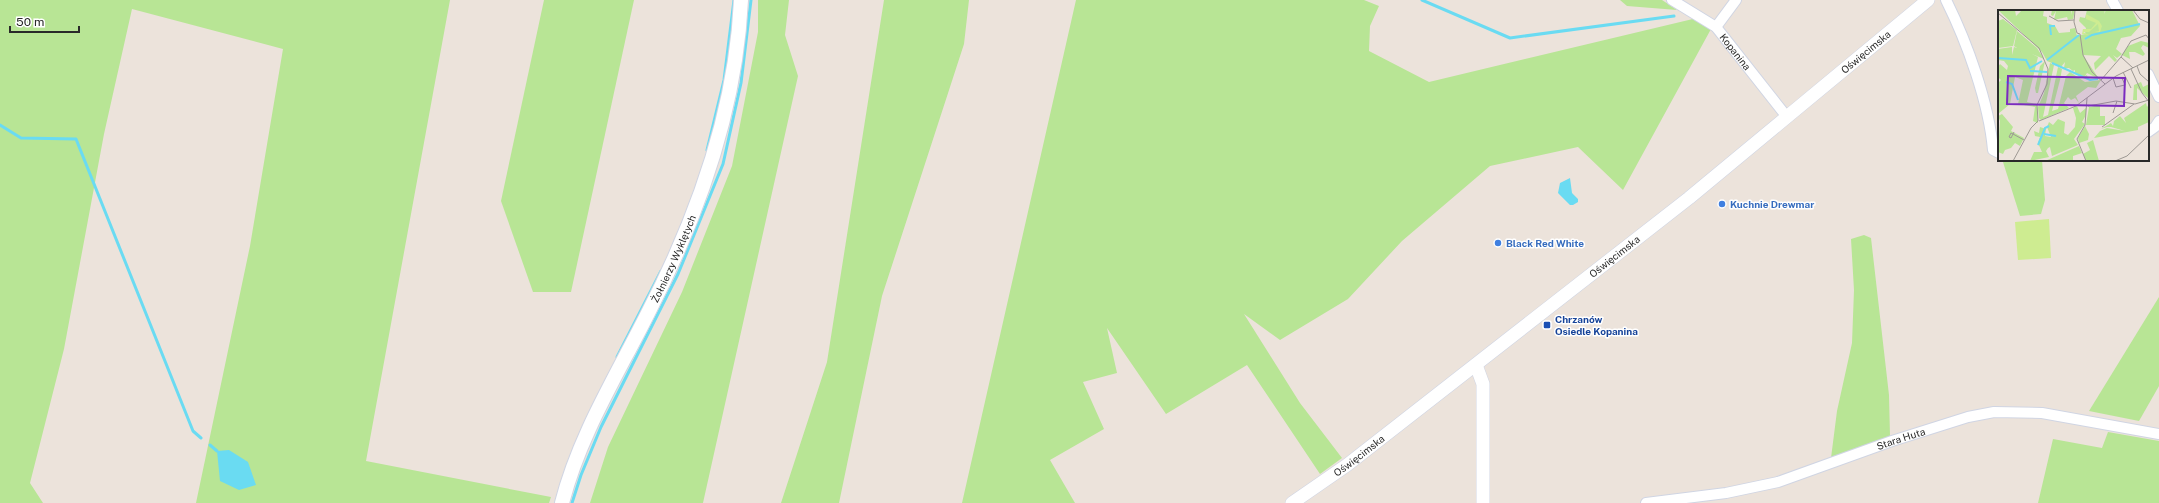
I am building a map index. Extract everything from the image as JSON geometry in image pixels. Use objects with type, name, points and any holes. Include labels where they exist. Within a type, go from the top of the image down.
[{"type":"main road","name":"Żołnierzy Wyklętych","points":[[562,503],[592,422],[670,269],[700,197],[712,160],[731,81],[741,0]]},
{"type":"street","name":"Kopanina","points":[[1672,0],[1716,27],[1787,117]]},
{"type":"street","points":[[1716,27],[1736,0]]},
{"type":"street","name":"Oświęcimska","points":[[1292,503],[1347,465],[1689,198],[1928,0]]},
{"type":"street","points":[[1946,0],[1955,18],[1979,83],[1993,150],[1998,152]]},
{"type":"street","points":[[2112,0],[2117,10]]},
{"type":"street","points":[[2149,76],[2159,97]]},
{"type":"street","points":[[2149,131],[2156,127],[2159,121]]},
{"type":"street","points":[[1476,365],[1483,384],[1483,503]]},
{"type":"street","name":"Stara Huta","points":[[1646,503],[1726,493],[1778,482],[1968,417],[1994,412],[2042,413],[2159,434]]},
{"type":"green space","points":[[0,0],[450,0],[366,461],[551,497],[549,503],[196,503],[250,246],[283,49],[132,9],[104,134],[64,349],[30,483],[43,503],[0,503]]},
{"type":"green space","points":[[544,0],[634,0],[571,292],[533,292],[501,201]]},
{"type":"green space","points":[[758,0],[789,0],[785,35],[798,76],[703,503],[590,503],[608,447],[682,292],[732,166],[758,32]]},
{"type":"green space","points":[[884,0],[969,0],[964,44],[882,296],[839,503],[781,503],[827,362]]},
{"type":"green space","points":[[1076,0],[1364,0],[1379,6],[1370,26],[1369,51],[1429,82],[1697,18],[1711,29],[1623,190],[1578,147],[1490,166],[1402,241],[1348,299],[1280,340],[1244,314],[1300,403],[1342,458],[1320,474],[1247,365],[1166,414],[1107,328],[1117,373],[1083,382],[1104,429],[1050,460],[1075,503],[962,503]]},
{"type":"green space","points":[[1620,0],[1662,0],[1677,10],[1627,6]]},
{"type":"green space","points":[[2042,161],[2045,200],[2041,214],[2020,216],[2003,162]]},
{"type":"green space","points":[[2049,219],[2051,258],[2018,260],[2015,222]]},
{"type":"green space","points":[[1864,235],[1871,238],[1889,395],[1890,436],[1831,458],[1837,411],[1852,343],[1854,290],[1851,239]]},
{"type":"green space","points":[[2159,297],[2159,386],[2139,421],[2089,411]]},
{"type":"green space","points":[[2108,432],[2159,441],[2159,503],[2038,503],[2053,439],[2102,448]]},
{"type":"water","points":[[1570,178],[1572,193],[1578,199],[1578,202],[1573,205],[1570,205],[1558,193],[1560,183]]},
{"type":"water","points":[[229,450],[248,462],[256,485],[239,490],[220,481],[217,451]]},
{"type":"waterway","points":[[707,150],[724,80],[734,0]]},
{"type":"waterway","points":[[572,503],[581,475],[601,427],[678,274],[723,164],[741,83],[751,0]]},
{"type":"waterway","points":[[1422,0],[1510,38],[1674,16]]},
{"type":"waterway","points":[[0,125],[21,138],[76,139],[193,431],[201,438]]},
{"type":"waterway","points":[[617,357],[661,271]]},
{"type":"waterway","points":[[210,445],[217,451]]},
{"type":"place","name":"Kuchnie Drewmar","points":[[1722,204]]},
{"type":"place","name":"Black Red White","points":[[1498,243]]},
{"type":"place","name":"Chrzanów Osiedle Kopanina","points":[[1547,325]]}]
